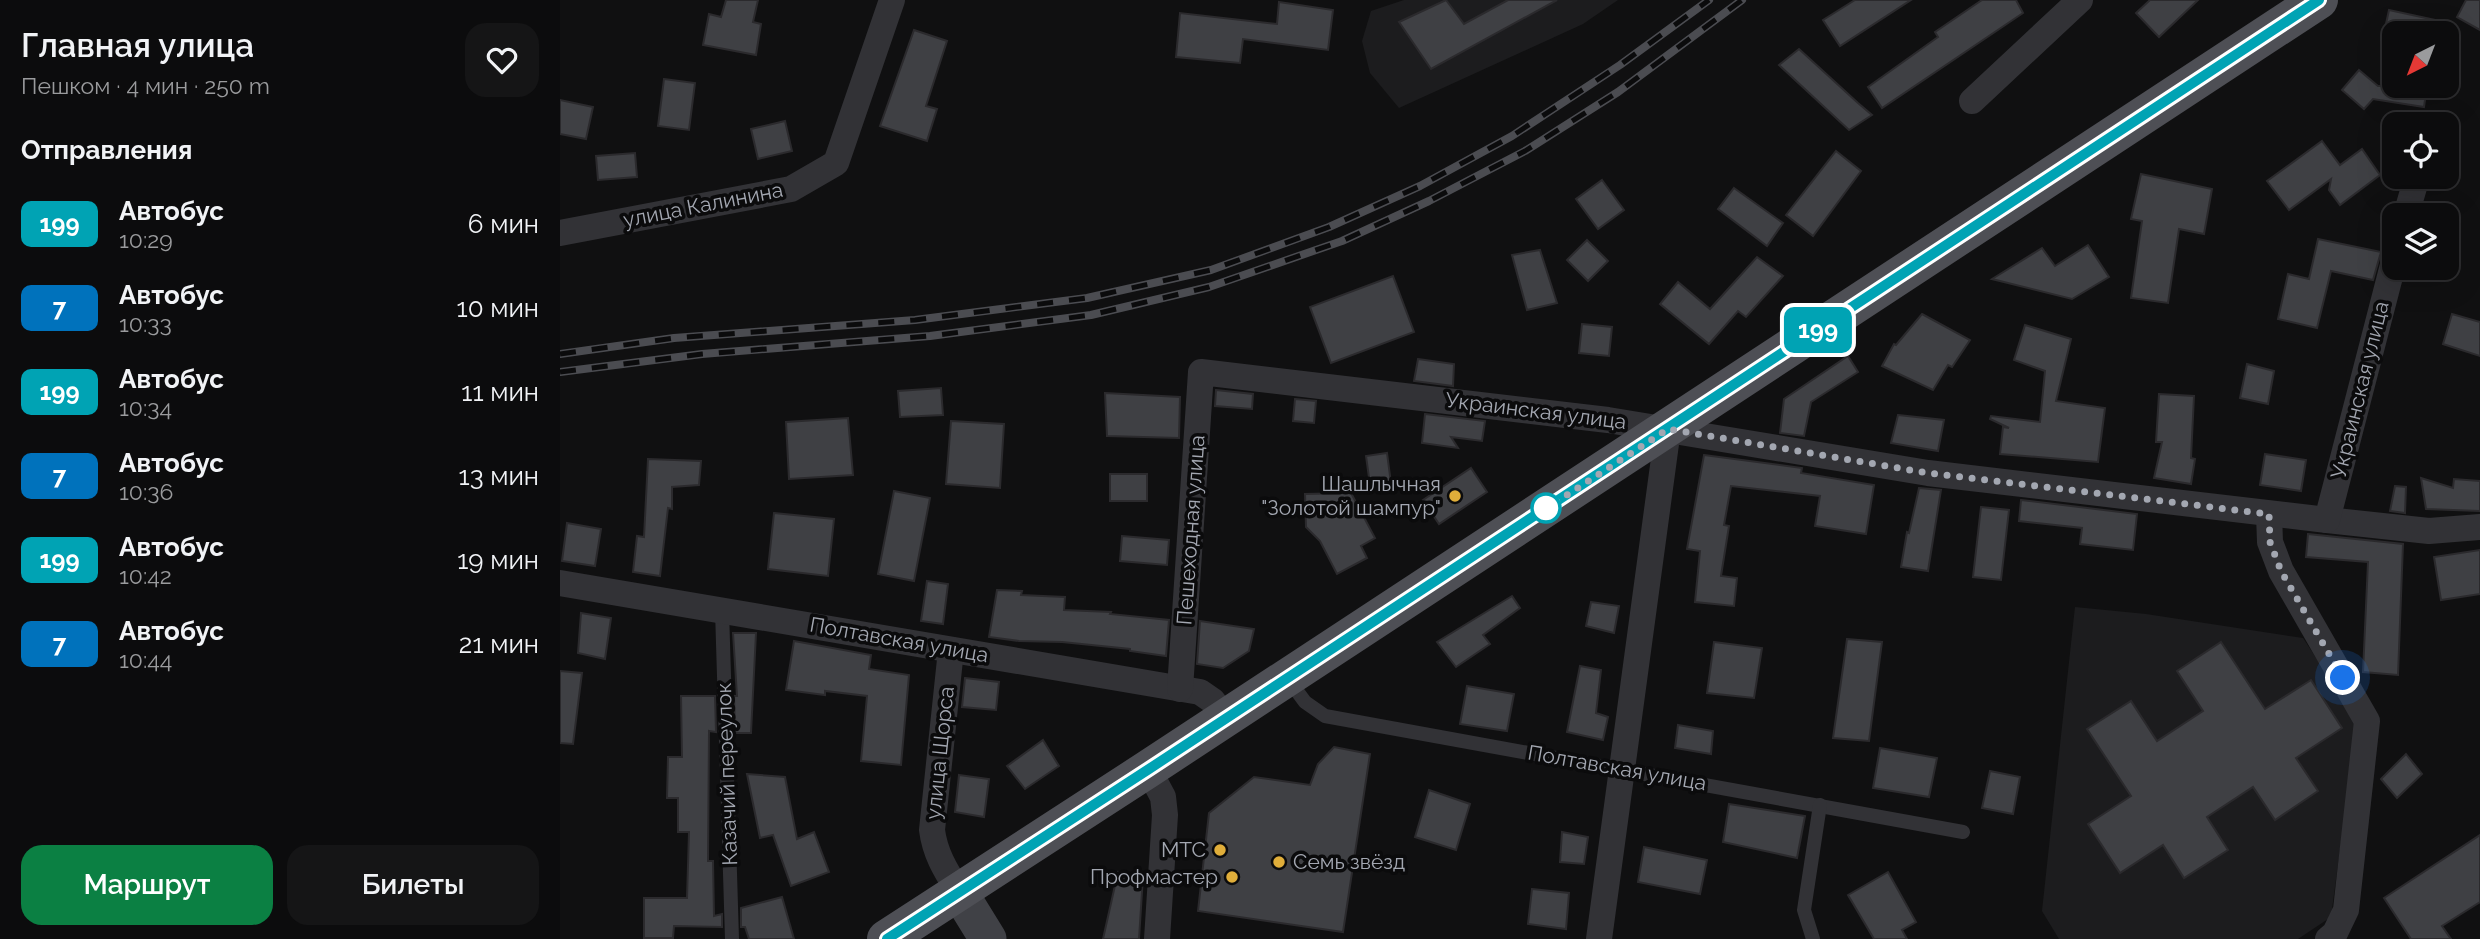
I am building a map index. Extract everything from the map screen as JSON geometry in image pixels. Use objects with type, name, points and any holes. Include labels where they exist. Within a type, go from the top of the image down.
[{"type":"main road","points":[[888,939],[2319,0]]},
{"type":"main road","points":[[959,892],[988,939]]},
{"type":"street","name":"улица Калинина","points":[[560,233],[791,188],[835,163],[892,0]]},
{"type":"street","points":[[1972,101],[2080,0]]},
{"type":"street","name":"Украинская улица","points":[[2327,520],[2389,280]]},
{"type":"street","name":"Украинская улица","points":[[1201,372],[1460,401],[1668,429],[1928,473],[2429,531],[2480,527]]},
{"type":"street","name":"Пешеходная улица","points":[[1180,689],[1201,372]]},
{"type":"street","points":[[1599,939],[1668,429]]},
{"type":"street","points":[[2269,514],[2270,542],[2281,571],[2367,721],[2346,910],[2335,933],[2328,939]]},
{"type":"street","name":"Полтавская улица","points":[[560,583],[1200,692],[1213,701],[1226,719]]},
{"type":"street","name":"улица Щорса","points":[[951,650],[932,830],[934,848],[959,892]]},
{"type":"street","points":[[1149,769],[1163,797],[1166,815],[1157,939]]},
{"type":"lane","name":"Казачий переулок","points":[[722,610],[732,939]]},
{"type":"lane","name":"Полтавская улица","points":[[1288,678],[1305,702],[1325,716],[1963,832]]},
{"type":"lane","points":[[1813,939],[1804,910],[1821,805]]},
{"type":"shaded area","points":[[1404,0],[1618,0],[1583,24],[1399,108],[1370,73],[1362,41],[1371,11]]},
{"type":"shaded area","points":[[2075,607],[2146,614],[2303,638],[2357,720],[2331,917],[2298,939],[2059,939],[2042,911]]},
{"type":"building","points":[[726,0],[758,0],[753,22],[761,24],[756,55],[703,45],[709,14],[721,17]]},
{"type":"building","points":[[1446,0],[1464,24],[1508,0],[1557,0],[1431,69],[1399,22]]},
{"type":"building","points":[[1855,0],[1911,0],[1840,46],[1823,20]]},
{"type":"building","points":[[1982,0],[2016,0],[2023,13],[1882,108],[1868,87],[1938,37],[1935,32]]},
{"type":"building","points":[[2150,0],[2198,0],[2159,37],[2136,13]]},
{"type":"building","points":[[2466,0],[2480,0],[2480,30],[2457,17]]},
{"type":"building","points":[[1279,2],[1333,10],[1328,50],[1243,39],[1240,63],[1176,57],[1180,13],[1277,24]]},
{"type":"building","points":[[2389,10],[2440,21],[2387,21]]},
{"type":"building","points":[[914,30],[947,41],[926,106],[937,109],[927,141],[880,126]]},
{"type":"building","points":[[1799,49],[1872,115],[1849,130],[1779,65]]},
{"type":"building","points":[[2359,70],[2378,86],[2382,86],[2382,98],[2425,98],[2424,107],[2373,99],[2364,109],[2342,90]]},
{"type":"building","points":[[664,79],[695,83],[689,130],[658,126]]},
{"type":"building","points":[[560,100],[593,107],[586,139],[560,134]]},
{"type":"building","points":[[785,121],[792,151],[758,159],[751,129]]},
{"type":"building","points":[[2322,141],[2340,165],[2362,149],[2380,175],[2340,205],[2329,190],[2331,179],[2289,210],[2267,181]]},
{"type":"building","points":[[1836,151],[1861,171],[1813,236],[1786,215]]},
{"type":"building","points":[[635,153],[637,177],[598,180],[596,156]]},
{"type":"building","points":[[2141,174],[2212,189],[2204,234],[2179,229],[2168,303],[2131,298],[2142,221],[2131,219]]},
{"type":"building","points":[[1602,180],[1624,210],[1598,229],[1576,199]]},
{"type":"building","points":[[1734,188],[1783,223],[1767,246],[1718,209]]},
{"type":"building","points":[[2318,239],[2381,252],[2373,280],[2331,271],[2317,328],[2278,319],[2288,274],[2309,279]]},
{"type":"building","points":[[1587,240],[1608,261],[1588,281],[1567,260]]},
{"type":"building","points":[[2088,245],[2109,277],[2072,299],[1992,279],[2042,248],[2055,266]]},
{"type":"building","points":[[1540,250],[1557,303],[1527,310],[1512,255]]},
{"type":"building","points":[[1757,257],[1783,276],[1746,317],[1738,311],[1709,344],[1660,304],[1678,282],[1710,309]]},
{"type":"building","points":[[1393,276],[1414,332],[1331,363],[1310,307]]},
{"type":"building","points":[[1922,314],[1970,340],[1952,367],[1948,365],[1933,390],[1882,366],[1894,344],[1896,345]]},
{"type":"building","points":[[2452,314],[2480,322],[2480,356],[2443,344]]},
{"type":"building","points":[[1582,324],[1612,327],[1609,356],[1579,353]]},
{"type":"building","points":[[2025,325],[2071,339],[2056,401],[2105,408],[2098,462],[2000,454],[2003,427],[2009,428],[1990,419],[1991,416],[2040,422],[2045,371],[2014,360]]},
{"type":"building","points":[[1848,356],[1858,372],[1811,402],[1804,436],[1780,433],[1784,399]]},
{"type":"building","points":[[1418,359],[1454,364],[1453,386],[1414,381]]},
{"type":"building","points":[[2247,364],[2274,371],[2268,404],[2240,398]]},
{"type":"building","points":[[941,388],[943,415],[900,417],[898,391]]},
{"type":"building","points":[[1216,390],[1253,394],[1252,409],[1215,406]]},
{"type":"building","points":[[1105,393],[1180,397],[1179,438],[1107,436]]},
{"type":"building","points":[[2159,394],[2194,396],[2191,458],[2195,459],[2191,484],[2154,478],[2162,442],[2156,442]]},
{"type":"building","points":[[1295,399],[1316,401],[1314,423],[1293,421]]},
{"type":"building","points":[[1425,414],[1485,421],[1482,441],[1451,437],[1458,448],[1422,443]]},
{"type":"building","points":[[1898,415],[1944,420],[1938,451],[1891,443]]},
{"type":"building","points":[[848,418],[853,475],[789,479],[786,422]]},
{"type":"building","points":[[951,421],[1004,424],[1000,488],[946,484]]},
{"type":"building","points":[[1387,453],[1391,483],[1370,485],[1366,456]]},
{"type":"building","points":[[2265,454],[2306,460],[2301,491],[2260,485]]},
{"type":"building","points":[[1704,455],[1802,468],[1801,473],[1874,485],[1866,534],[1815,526],[1820,496],[1731,486],[1724,525],[1729,526],[1721,576],[1737,578],[1734,606],[1695,602],[1700,551],[1687,549]]},
{"type":"building","points":[[648,459],[701,461],[699,485],[672,487],[672,509],[668,508],[660,576],[633,572],[637,536],[644,537]]},
{"type":"building","name":"Шашлычная \"Золотой шампур\"","points":[[1471,468],[1487,492],[1439,524],[1423,500]]},
{"type":"building","points":[[1110,474],[1147,474],[1147,501],[1110,501]]},
{"type":"building","points":[[2421,478],[2453,488],[2454,479],[2480,481],[2480,511],[2426,509]]},
{"type":"building","points":[[2395,486],[2406,487],[2405,513],[2390,511]]},
{"type":"building","points":[[1919,488],[1941,490],[1928,571],[1901,567]]},
{"type":"building","points":[[894,491],[930,498],[914,581],[878,574]]},
{"type":"building","points":[[1351,493],[1375,538],[1361,546],[1367,558],[1337,574],[1320,541],[1306,527],[1305,494]]},
{"type":"building","points":[[2021,500],[2137,514],[2133,550],[2080,544],[2082,528],[2019,521]]},
{"type":"building","points":[[1981,507],[2009,510],[2001,580],[1973,577]]},
{"type":"building","points":[[774,513],[834,519],[828,576],[768,569]]},
{"type":"building","points":[[567,523],[601,529],[595,566],[562,561]]},
{"type":"building","points":[[2308,534],[2403,544],[2398,675],[2363,672],[2368,562],[2306,557]]},
{"type":"building","points":[[1122,536],[1169,540],[1167,565],[1120,561]]},
{"type":"building","points":[[2480,550],[2480,594],[2441,600],[2434,557]]},
{"type":"building","points":[[927,581],[948,584],[943,624],[921,621]]},
{"type":"building","points":[[997,590],[1022,591],[1021,595],[1065,597],[1064,610],[1111,612],[1110,614],[1169,620],[1166,656],[1130,649],[989,637]]},
{"type":"building","points":[[1512,596],[1520,608],[1483,635],[1490,644],[1456,667],[1437,642]]},
{"type":"building","points":[[1591,602],[1619,606],[1614,633],[1586,626]]},
{"type":"building","points":[[581,613],[611,618],[605,659],[578,653]]},
{"type":"building","points":[[1200,621],[1254,629],[1249,651],[1223,668],[1197,664]]},
{"type":"building","points":[[733,633],[756,633],[751,733],[735,733],[734,696],[737,696]]},
{"type":"building","points":[[1847,639],[1882,642],[1869,741],[1833,738]]},
{"type":"building","points":[[794,641],[871,655],[869,669],[909,675],[901,765],[861,761],[867,696],[825,691],[825,695],[786,690]]},
{"type":"building","points":[[1714,642],[1762,648],[1754,698],[1707,693]]},
{"type":"building","points":[[2221,642],[2265,709],[2311,680],[2342,728],[2296,758],[2318,791],[2275,820],[2253,787],[2207,817],[2228,850],[2184,878],[2163,845],[2120,873],[2088,824],[2131,796],[2087,729],[2131,701],[2157,741],[2203,711],[2177,671]]},
{"type":"building","points":[[1580,666],[1601,670],[1596,713],[1608,717],[1603,740],[1567,732]]},
{"type":"building","points":[[560,671],[582,673],[573,744],[560,743]]},
{"type":"building","points":[[965,678],[999,682],[996,710],[962,707]]},
{"type":"building","points":[[1467,686],[1514,694],[1507,731],[1460,724]]},
{"type":"building","points":[[681,696],[715,696],[716,732],[709,731],[708,861],[713,861],[714,916],[722,914],[722,927],[674,926],[673,938],[644,938],[644,898],[687,898],[689,832],[678,832],[678,798],[667,798],[668,757],[682,757]]},
{"type":"building","points":[[1678,725],[1713,731],[1711,754],[1675,748]]},
{"type":"building","points":[[1043,740],[1059,766],[1025,789],[1007,766]]},
{"type":"building","name":"Семь звёзд","points":[[1334,747],[1370,754],[1343,932],[1198,911],[1209,813],[1254,777],[1310,785],[1318,764]]},
{"type":"building","points":[[1880,748],[1937,758],[1929,797],[1873,788]]},
{"type":"building","points":[[2406,754],[2422,774],[2397,798],[2381,779]]},
{"type":"building","points":[[1990,771],[2020,777],[2013,814],[1982,808]]},
{"type":"building","points":[[747,774],[785,777],[797,839],[814,832],[829,872],[791,886],[773,835],[760,838]]},
{"type":"building","points":[[959,775],[989,779],[984,817],[955,812]]},
{"type":"building","points":[[1429,790],[1470,804],[1456,850],[1415,837]]},
{"type":"building","points":[[1729,804],[1805,816],[1797,858],[1723,842]]},
{"type":"building","points":[[1562,832],[1588,837],[1584,864],[1560,862]]},
{"type":"building","points":[[2480,835],[2480,902],[2442,926],[2451,939],[2411,939],[2384,898]]},
{"type":"building","points":[[1644,847],[1707,860],[1700,894],[1638,882]]},
{"type":"building","points":[[1118,872],[1143,876],[1139,939],[1103,939]]},
{"type":"building","points":[[1888,872],[1916,922],[1902,930],[1907,939],[1874,939],[1848,895]]},
{"type":"building","points":[[1532,889],[1569,893],[1566,929],[1528,924]]},
{"type":"building","points":[[782,897],[794,939],[749,939],[745,927],[741,927],[741,908]]},
{"type":"railway","points":[[560,354],[674,338],[915,320],[1087,298],[1211,270],[1329,227],[1420,186],[1512,136],[1620,65],[1709,0]]},
{"type":"railway","points":[[560,372],[702,354],[930,336],[1091,315],[1209,287],[1342,241],[1429,201],[1525,151],[1618,92],[1742,0]]},
{"type":"bus line","name":"199","points":[[887,939],[2319,0]]},
{"type":"place","name":"Шашлычная \"Золотой шампур\"","points":[[1455,496]]},
{"type":"place","name":"МТС","points":[[1220,850]]},
{"type":"place","name":"Семь звёзд","points":[[1279,862]]},
{"type":"place","name":"Профмастер","points":[[1232,877]]},
{"type":"route","points":[[1546,508],[1541,512],[1668,429],[1928,473],[2269,514],[2270,542],[2281,571],[2343,678]]}]
